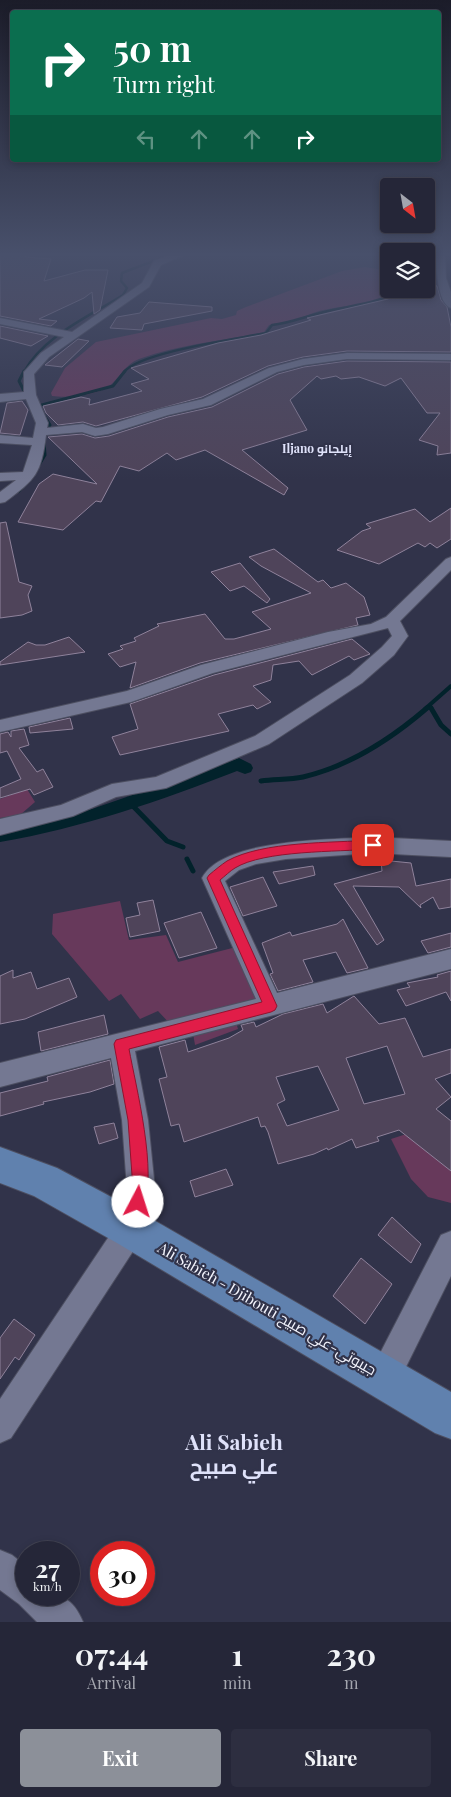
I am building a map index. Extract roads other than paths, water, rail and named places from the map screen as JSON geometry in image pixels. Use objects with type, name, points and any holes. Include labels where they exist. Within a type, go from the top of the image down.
[{"type":"main road","name":"Ali Sabieh - Djibouti جيبوتي-علي صبيح","points":[[0,1165],[44,1181],[131,1229],[451,1417]]},
{"type":"street","points":[[40,329],[72,335]]},
{"type":"street","points":[[0,499],[10,493],[28,476],[37,455],[42,423],[30,395],[28,374],[45,355],[81,329]]},
{"type":"street","points":[[0,439],[40,437],[83,428],[96,432],[104,431],[164,412],[207,402],[273,370],[303,362],[364,355],[451,357]]},
{"type":"street","points":[[0,398],[30,395]]},
{"type":"street","points":[[0,477],[28,476]]},
{"type":"street","points":[[0,726],[131,696],[207,669],[328,637],[376,628],[392,620],[451,562]]},
{"type":"street","points":[[0,827],[66,811],[112,791],[159,784],[262,740],[356,679],[388,651],[400,636],[392,620]]},
{"type":"street","points":[[271,1006],[213,878],[232,864],[246,858],[286,851],[373,845],[451,849]]},
{"type":"street","points":[[0,1075],[451,960]]},
{"type":"street","points":[[0,1427],[131,1229],[141,1189],[136,1120],[121,1044]]},
{"type":"street","points":[[384,1378],[451,1245]]},
{"type":"street","points":[[0,1566],[15,1579]]},
{"type":"street","points":[[46,1606],[65,1622]]},
{"type":"waterway","points":[[24,372],[32,359],[55,337],[67,329]]},
{"type":"waterway","points":[[124,372],[149,358],[168,352],[266,333],[269,329]]},
{"type":"waterway","points":[[24,371],[19,381],[27,397]]},
{"type":"waterway","points":[[38,406],[113,386],[124,372]]},
{"type":"waterway","points":[[44,415],[50,425],[47,432]]},
{"type":"waterway","points":[[19,491],[31,478],[45,455],[44,442]]},
{"type":"waterway","points":[[425,709],[451,686]]},
{"type":"waterway","points":[[261,781],[303,777],[353,759],[384,741],[427,708]]},
{"type":"waterway","points":[[431,708],[441,725],[451,734]]},
{"type":"waterway","points":[[0,835],[92,816],[151,797],[239,764],[245,768]]},
{"type":"waterway","points":[[131,804],[167,841],[183,847]]},
{"type":"waterway","points":[[187,859],[193,871]]},
{"type":"district","name":"Iljano إيلجانو","points":[[317,449]]},
{"type":"district","name":"Ali Sabieh علي صبيح","points":[[234,1455]]}]
